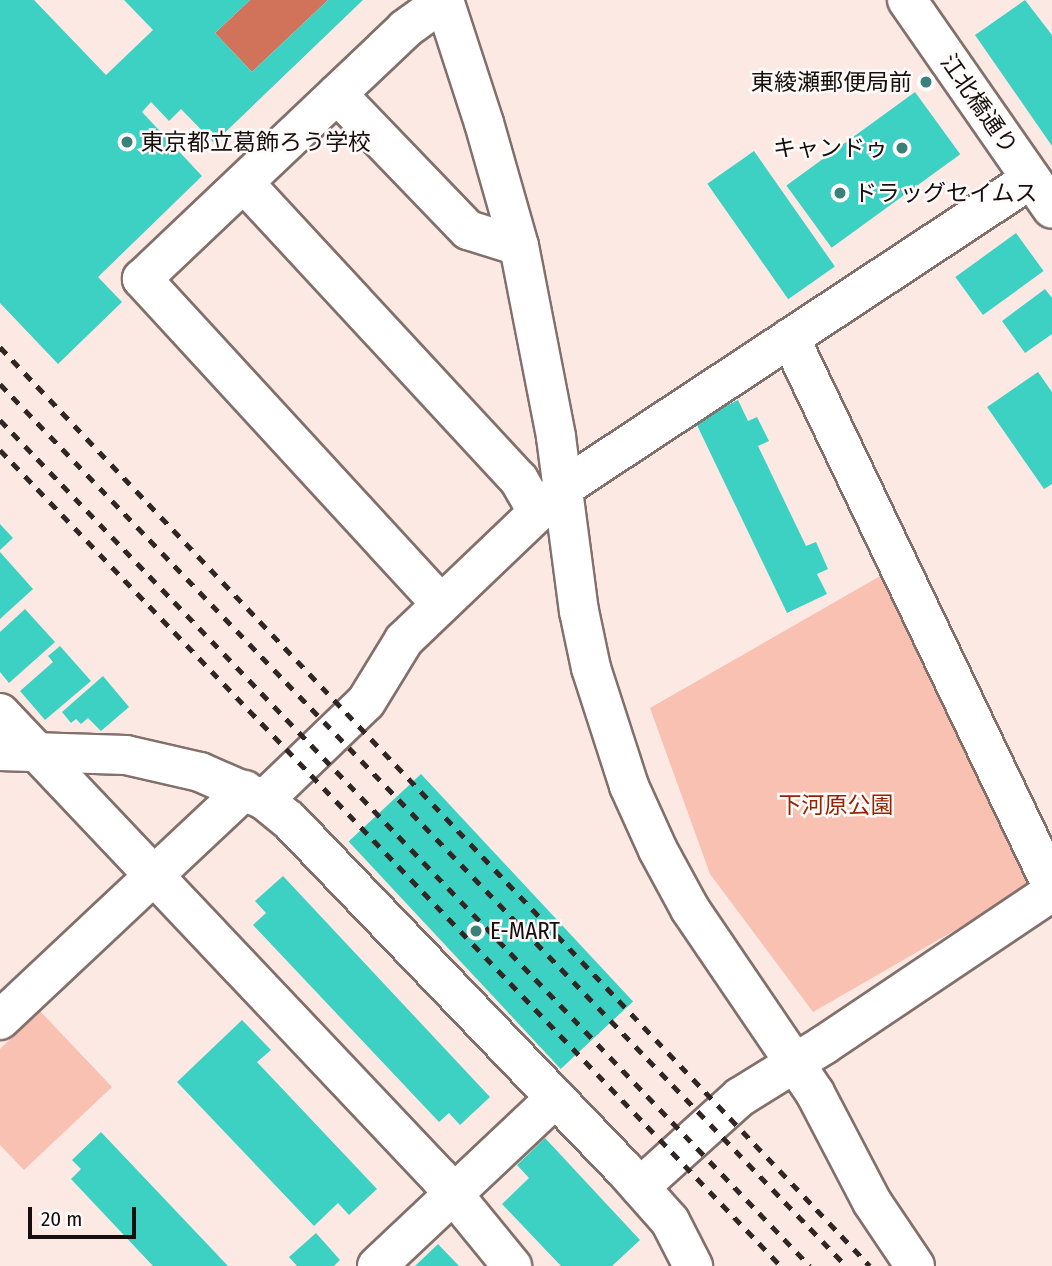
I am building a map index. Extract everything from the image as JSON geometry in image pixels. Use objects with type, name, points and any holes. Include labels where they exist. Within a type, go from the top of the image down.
[{"type":"street","points":[[441,604],[142,279],[405,29],[444,0],[484,122],[519,246],[539,338],[550,500],[591,668],[629,786],[658,850],[690,909],[816,1093],[872,1202],[915,1266]]},
{"type":"street","name":"江北橋通り","points":[[906,0],[1042,194]]},
{"type":"street","points":[[337,94],[468,230],[519,246]]},
{"type":"street","points":[[244,183],[519,480],[550,500]]},
{"type":"street","points":[[0,1020],[152,876],[255,795],[366,702],[404,640],[550,500],[790,338],[1042,194]]},
{"type":"street","points":[[790,338],[1052,886]]},
{"type":"street","points":[[0,713],[18,750],[152,876],[454,1194],[470,1219],[512,1266]]},
{"type":"street","points":[[18,750],[126,755],[200,772],[255,795],[289,820],[640,1187],[712,1266]]},
{"type":"street","points":[[640,1187],[740,1097],[824,1045],[1052,892]]},
{"type":"street","points":[[377,1266],[554,1099]]},
{"type":"street","points":[[670,1221],[693,1266]]},
{"type":"green space","name":"下河原公園","points":[[882,575],[1032,886],[813,1012],[710,874],[650,708]]},
{"type":"green space","points":[[40,1011],[112,1087],[24,1170],[0,1145],[0,1049]]},
{"type":"shaded area","points":[[250,0],[328,0],[252,72],[215,33]]},
{"type":"building","name":"東京都立葛飾ろう学校","points":[[0,0],[34,0],[106,75],[153,30],[124,0],[250,0],[215,33],[252,72],[328,0],[363,0],[214,143],[181,109],[169,121],[151,102],[142,112],[202,176],[98,277],[122,302],[58,364],[0,303]]},
{"type":"building","points":[[1025,0],[1052,35],[1052,146],[975,35]]},
{"type":"building","points":[[915,92],[960,154],[832,248],[786,185]]},
{"type":"building","points":[[754,151],[835,267],[788,299],[707,184]]},
{"type":"building","points":[[1016,233],[1044,271],[983,315],[955,277]]},
{"type":"building","points":[[1045,289],[1052,298],[1052,334],[1025,353],[1002,321]]},
{"type":"building","points":[[1038,372],[1052,392],[1052,484],[1044,489],[987,407]]},
{"type":"building","points":[[738,400],[748,421],[757,417],[769,441],[758,446],[806,546],[816,542],[828,569],[817,574],[827,594],[787,613],[695,421]]},
{"type":"building","points":[[0,524],[13,538],[0,550]]},
{"type":"building","points":[[0,552],[33,589],[0,619]]},
{"type":"building","points":[[25,609],[55,642],[9,683],[0,672],[0,632]]},
{"type":"building","points":[[60,646],[91,681],[45,720],[20,691],[53,662],[48,656]]},
{"type":"building","points":[[103,676],[129,707],[101,731],[88,718],[81,724],[76,719],[71,723],[62,712]]},
{"type":"building","points":[[421,774],[633,1001],[561,1069],[349,842]]},
{"type":"building","points":[[283,876],[490,1097],[460,1125],[449,1113],[439,1122],[253,925],[266,913],[255,901]]},
{"type":"building","points":[[242,1020],[271,1050],[257,1062],[377,1189],[349,1215],[338,1203],[314,1226],[177,1082]]},
{"type":"building","points":[[101,1132],[228,1266],[153,1266],[71,1179],[81,1169],[72,1160]]},
{"type":"building","points":[[545,1138],[640,1240],[612,1266],[561,1266],[502,1204],[529,1178],[517,1165]]},
{"type":"building","points":[[316,1233],[340,1260],[334,1266],[297,1266],[289,1257]]},
{"type":"building","points":[[438,1244],[459,1266],[415,1266]]},
{"type":"railway","points":[[0,347],[870,1266]]},
{"type":"railway","points":[[0,384],[846,1266]]},
{"type":"railway","points":[[0,420],[810,1266]]},
{"type":"railway","points":[[0,450],[781,1266]]},
{"type":"place","name":"東綾瀬郵便局前","points":[[926,82]]},
{"type":"place","name":"東京都立葛飾ろう学校","points":[[127,142]]},
{"type":"place","name":"キャンドゥ","points":[[902,148]]},
{"type":"place","name":"ドラッグセイムス","points":[[840,193]]},
{"type":"place","name":"E-MART","points":[[476,931]]}]
